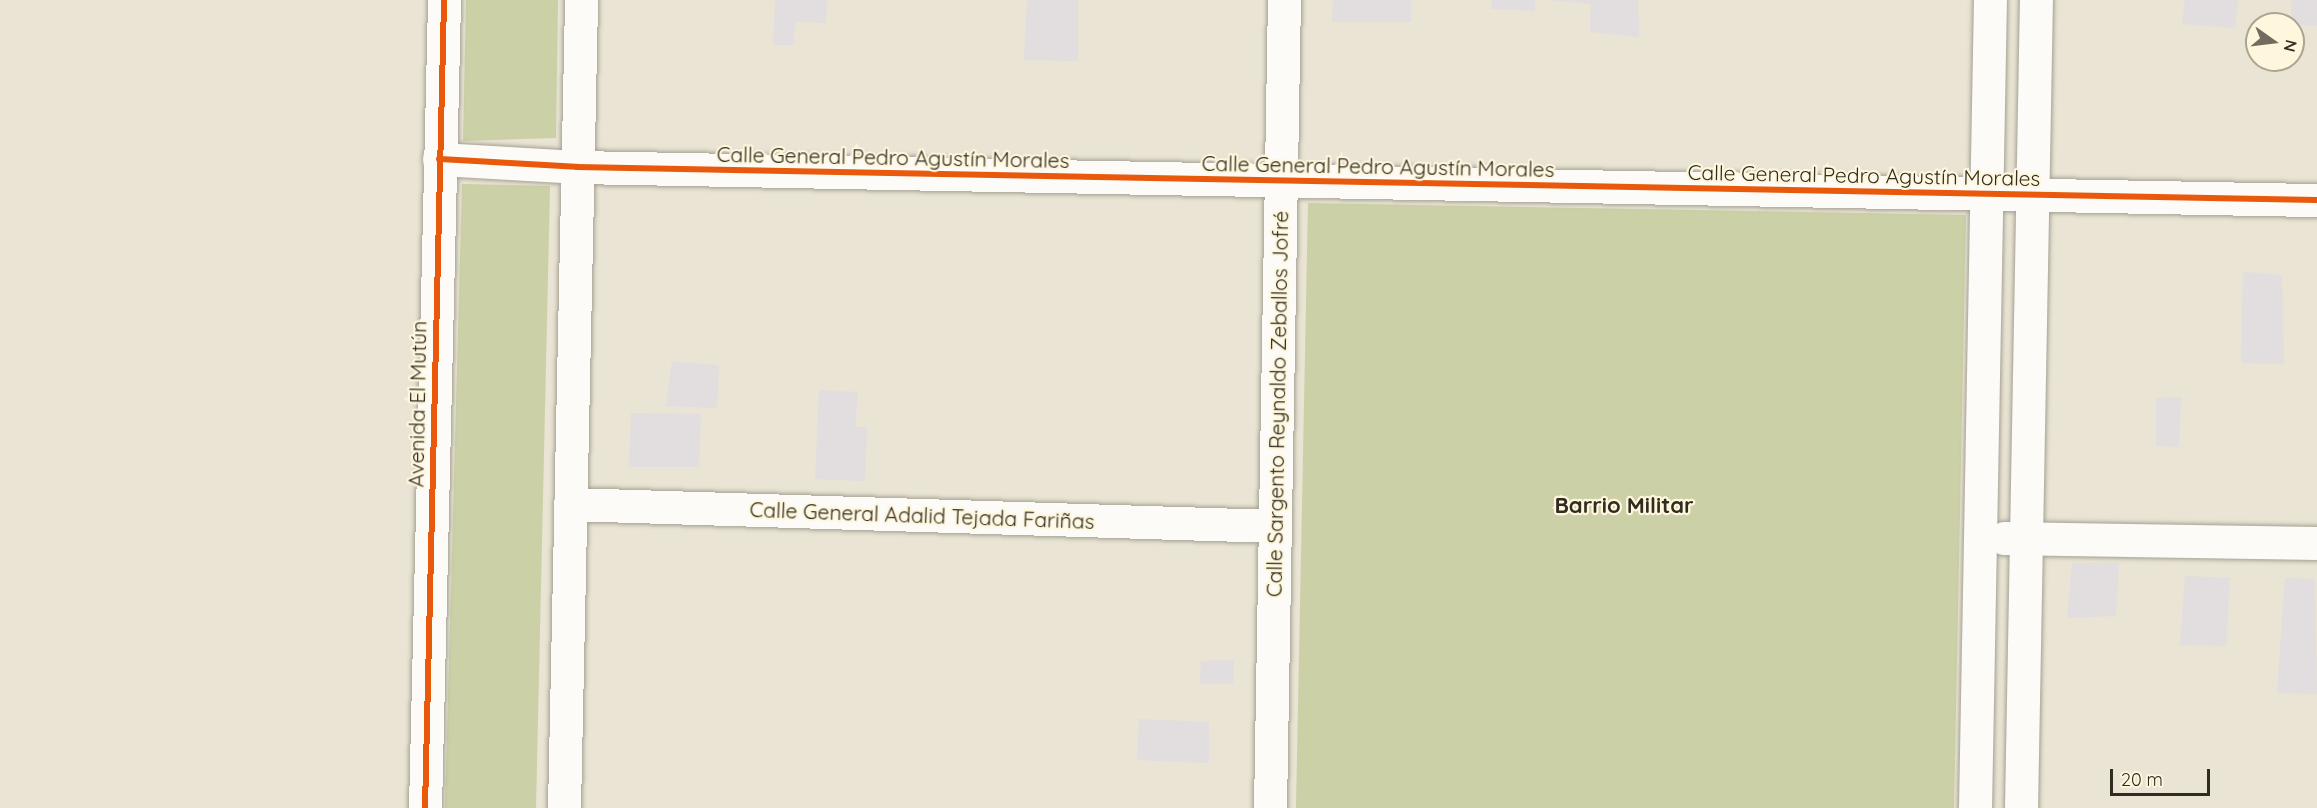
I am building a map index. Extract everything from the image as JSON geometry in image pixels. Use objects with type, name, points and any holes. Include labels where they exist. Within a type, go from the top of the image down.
[{"type":"street","name":"Avenida El Mutún","points":[[425,808],[444,0]]},
{"type":"street","points":[[564,808],[581,0]]},
{"type":"street","name":"Calle Sargento Reynaldo Zeballos Jofré","points":[[1270,808],[1284,0]]},
{"type":"street","points":[[1975,808],[1990,0]]},
{"type":"street","points":[[2021,808],[2036,0]]},
{"type":"street","name":"Calle General Pedro Agustín Morales","points":[[440,159],[577,167],[2317,200]]},
{"type":"street","name":"Calle General Adalid Tejada Fariñas","points":[[570,504],[1275,526]]},
{"type":"street","points":[[1980,537],[2317,543]]},
{"type":"green space","points":[[466,0],[558,0],[556,138],[463,141]]},
{"type":"green space","points":[[462,184],[550,186],[536,808],[445,808]]},
{"type":"green space","points":[[1308,203],[1966,215],[1954,808],[1296,808]]},
{"type":"building","points":[[775,0],[827,0],[826,23],[796,22],[793,45],[773,45]]},
{"type":"building","points":[[1027,0],[1078,0],[1078,61],[1024,60]]},
{"type":"building","points":[[1333,0],[1411,0],[1411,22],[1332,22]]},
{"type":"building","points":[[1492,0],[1535,0],[1535,11],[1491,9]]},
{"type":"building","points":[[1546,0],[1638,0],[1639,37],[1590,32],[1591,4]]},
{"type":"building","points":[[2185,0],[2238,0],[2235,28],[2182,24]]},
{"type":"building","points":[[2291,0],[2317,0],[2317,26],[2305,25],[2305,12],[2291,12]]},
{"type":"building","points":[[2243,272],[2282,275],[2284,364],[2241,363]]},
{"type":"building","points":[[672,362],[719,365],[717,408],[666,406]]},
{"type":"building","points":[[819,390],[858,392],[855,427],[867,427],[865,481],[815,479]]},
{"type":"building","points":[[2181,397],[2179,447],[2156,446],[2156,398]]},
{"type":"building","points":[[631,413],[701,414],[699,467],[629,467]]},
{"type":"building","points":[[2072,563],[2119,563],[2116,616],[2067,618]]},
{"type":"building","points":[[2185,576],[2230,578],[2226,646],[2180,645]]},
{"type":"building","points":[[2285,578],[2315,579],[2317,694],[2277,693]]},
{"type":"building","points":[[1234,660],[1233,684],[1200,684],[1201,661]]},
{"type":"building","points":[[1139,719],[1209,722],[1209,763],[1137,760]]},
{"type":"cycle path","points":[[425,808],[444,0]]},
{"type":"cycle path","points":[[439,159],[577,167],[2317,200]]},
{"type":"district","name":"Barrio Militar","points":[[1624,506]]}]
